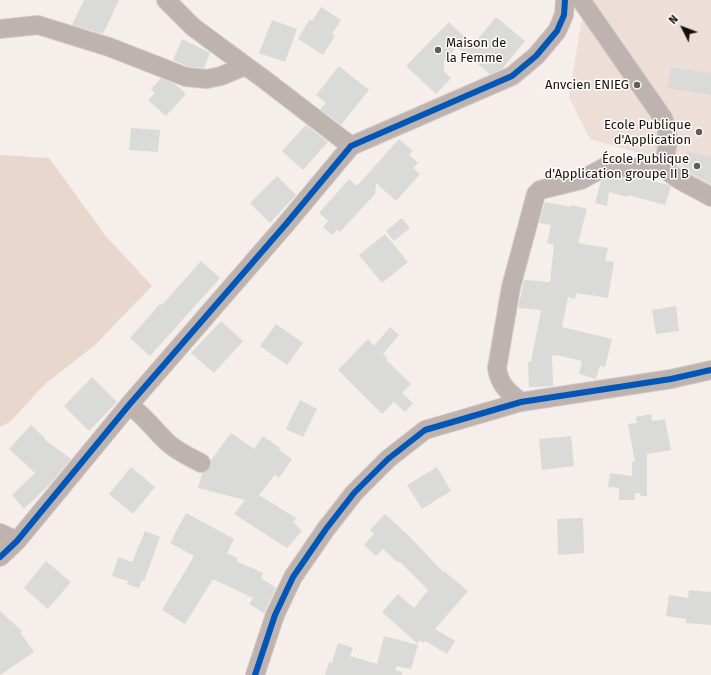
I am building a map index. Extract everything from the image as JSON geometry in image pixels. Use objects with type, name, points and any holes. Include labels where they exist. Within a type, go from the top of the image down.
[{"type":"street","points":[[166,0],[193,27],[351,146]]},
{"type":"street","points":[[0,557],[17,541],[129,405],[281,230],[351,146],[512,76],[536,56],[557,31],[564,15],[565,0]]},
{"type":"street","points":[[581,0],[663,118],[667,128],[668,141],[665,152],[666,168],[670,174],[711,197]]},
{"type":"street","points":[[0,29],[38,25],[109,47],[186,77],[207,79],[221,76],[245,66]]},
{"type":"street","points":[[521,402],[505,390],[498,378],[497,368],[511,287],[536,194],[540,190],[581,180],[605,167],[666,168]]},
{"type":"street","points":[[256,675],[275,615],[293,577],[326,529],[354,493],[388,459],[425,430],[521,402],[648,383],[711,370]]},
{"type":"street","points":[[129,405],[142,414],[167,442],[185,455],[202,463]]},
{"type":"street","points":[[0,533],[17,541]]},
{"type":"shaded area","name":"Anvcien ENIEG","points":[[585,0],[711,0],[711,195],[682,189],[674,163],[590,139],[569,97]]},
{"type":"shaded area","points":[[0,155],[49,158],[105,235],[152,286],[96,344],[44,385],[11,421],[0,427]]},
{"type":"building","points":[[84,0],[119,0],[103,34],[72,25]]},
{"type":"building","points":[[321,7],[341,20],[332,34],[335,36],[323,55],[298,39],[309,20],[312,21]]},
{"type":"building","points":[[496,17],[525,41],[502,69],[490,74],[457,47],[444,61],[444,71],[451,78],[436,94],[406,66],[449,22],[473,45]]},
{"type":"building","points":[[272,20],[297,29],[285,62],[259,53]]},
{"type":"building","points":[[182,39],[210,53],[204,68],[189,67],[173,60]]},
{"type":"building","points":[[339,66],[369,90],[341,125],[320,109],[326,103],[316,95]]},
{"type":"building","points":[[671,67],[711,73],[711,95],[668,88]]},
{"type":"building","points":[[161,78],[175,84],[186,94],[166,116],[148,100],[155,93],[151,89]]},
{"type":"building","points":[[306,125],[328,142],[303,170],[282,151]]},
{"type":"building","points":[[131,128],[160,130],[158,152],[129,150]]},
{"type":"building","points":[[399,139],[413,151],[409,155],[418,163],[413,168],[420,174],[396,201],[376,183],[375,194],[340,232],[337,230],[332,235],[323,227],[328,221],[319,213],[349,179],[357,186]]},
{"type":"building","name":"École Publique d'Application groupe II B","points":[[687,151],[711,157],[711,183],[683,169]]},
{"type":"building","points":[[277,176],[296,195],[270,223],[250,203]]},
{"type":"building","points":[[608,178],[643,178],[671,187],[665,205],[628,195],[627,197],[609,192],[607,206],[595,203],[601,181]]},
{"type":"building","points":[[545,202],[571,207],[571,205],[587,209],[578,243],[608,248],[605,261],[614,262],[608,298],[576,293],[575,299],[568,297],[562,327],[612,339],[605,367],[600,366],[596,379],[579,374],[582,361],[557,355],[552,356],[553,386],[529,387],[528,362],[531,362],[541,310],[518,308],[524,280],[550,282],[554,245],[547,243],[551,225],[539,223]]},
{"type":"building","points":[[402,218],[410,228],[394,241],[386,231]]},
{"type":"building","points":[[385,234],[408,262],[382,283],[359,255]]},
{"type":"building","points":[[201,261],[220,278],[150,356],[130,338]]},
{"type":"building","points":[[676,306],[679,331],[656,334],[652,310]]},
{"type":"building","points":[[221,321],[243,341],[214,373],[191,353]]},
{"type":"building","points":[[276,324],[303,343],[287,365],[260,346]]},
{"type":"building","points":[[390,327],[399,335],[383,354],[387,358],[386,360],[411,384],[402,393],[413,403],[405,412],[394,402],[382,414],[338,370],[368,339],[374,346]]},
{"type":"building","points":[[92,377],[117,402],[89,431],[64,406]]},
{"type":"building","points":[[300,400],[317,409],[303,437],[286,429]]},
{"type":"building","points":[[651,414],[652,421],[665,419],[671,450],[647,454],[647,496],[641,496],[640,493],[635,493],[635,500],[619,500],[619,488],[608,487],[610,473],[632,476],[632,462],[635,462],[628,424],[637,423],[636,417]]},
{"type":"building","points":[[31,425],[45,438],[44,439],[71,459],[51,483],[24,509],[12,495],[35,473],[9,449]]},
{"type":"building","points":[[231,433],[254,449],[263,436],[292,459],[279,478],[275,475],[259,495],[296,518],[293,522],[302,531],[287,548],[234,514],[245,500],[198,488],[202,473],[210,468],[211,460]]},
{"type":"building","points":[[571,436],[574,466],[542,470],[539,439]]},
{"type":"building","points":[[131,467],[155,487],[133,514],[109,494]]},
{"type":"building","points":[[437,467],[451,491],[422,509],[407,485]]},
{"type":"building","points":[[186,513],[234,539],[227,553],[238,558],[236,561],[263,573],[261,578],[276,588],[264,613],[249,604],[253,598],[213,579],[185,624],[162,610],[194,556],[170,543]]},
{"type":"building","points":[[385,514],[410,537],[443,572],[444,571],[468,591],[435,629],[455,641],[447,654],[425,641],[424,643],[419,640],[418,644],[382,612],[398,594],[414,608],[428,590],[399,561],[398,563],[383,549],[376,556],[364,545],[374,534],[370,530]]},
{"type":"building","points":[[583,518],[584,553],[558,555],[557,519]]},
{"type":"building","points":[[145,531],[160,537],[144,581],[142,580],[139,588],[127,584],[128,581],[112,576],[118,557],[132,562]]},
{"type":"building","points":[[46,561],[71,582],[48,609],[24,588]]},
{"type":"building","points":[[689,590],[711,592],[711,625],[686,623],[686,619],[666,616],[669,595],[688,598]]},
{"type":"building","points":[[0,611],[22,631],[20,632],[34,652],[0,675]]},
{"type":"building","points":[[384,636],[418,645],[411,669],[397,666],[395,670],[402,672],[402,675],[325,675],[329,662],[332,663],[338,643],[353,648],[350,656],[377,664]]},
{"type":"cycle path","points":[[0,557],[17,541],[129,405],[286,224],[351,146],[512,76],[536,56],[557,31],[564,15],[565,0]]},
{"type":"cycle path","points":[[255,675],[275,615],[293,577],[326,529],[354,493],[388,459],[425,430],[521,402],[671,379],[711,370]]},
{"type":"place","name":"Maison de la Femme","points":[[438,50]]},
{"type":"place","name":"Anvcien ENIEG","points":[[637,85]]},
{"type":"place","name":"Ecole Publique d'Application","points":[[699,132]]},
{"type":"place","name":"École Publique d'Application groupe II B","points":[[697,166]]}]
